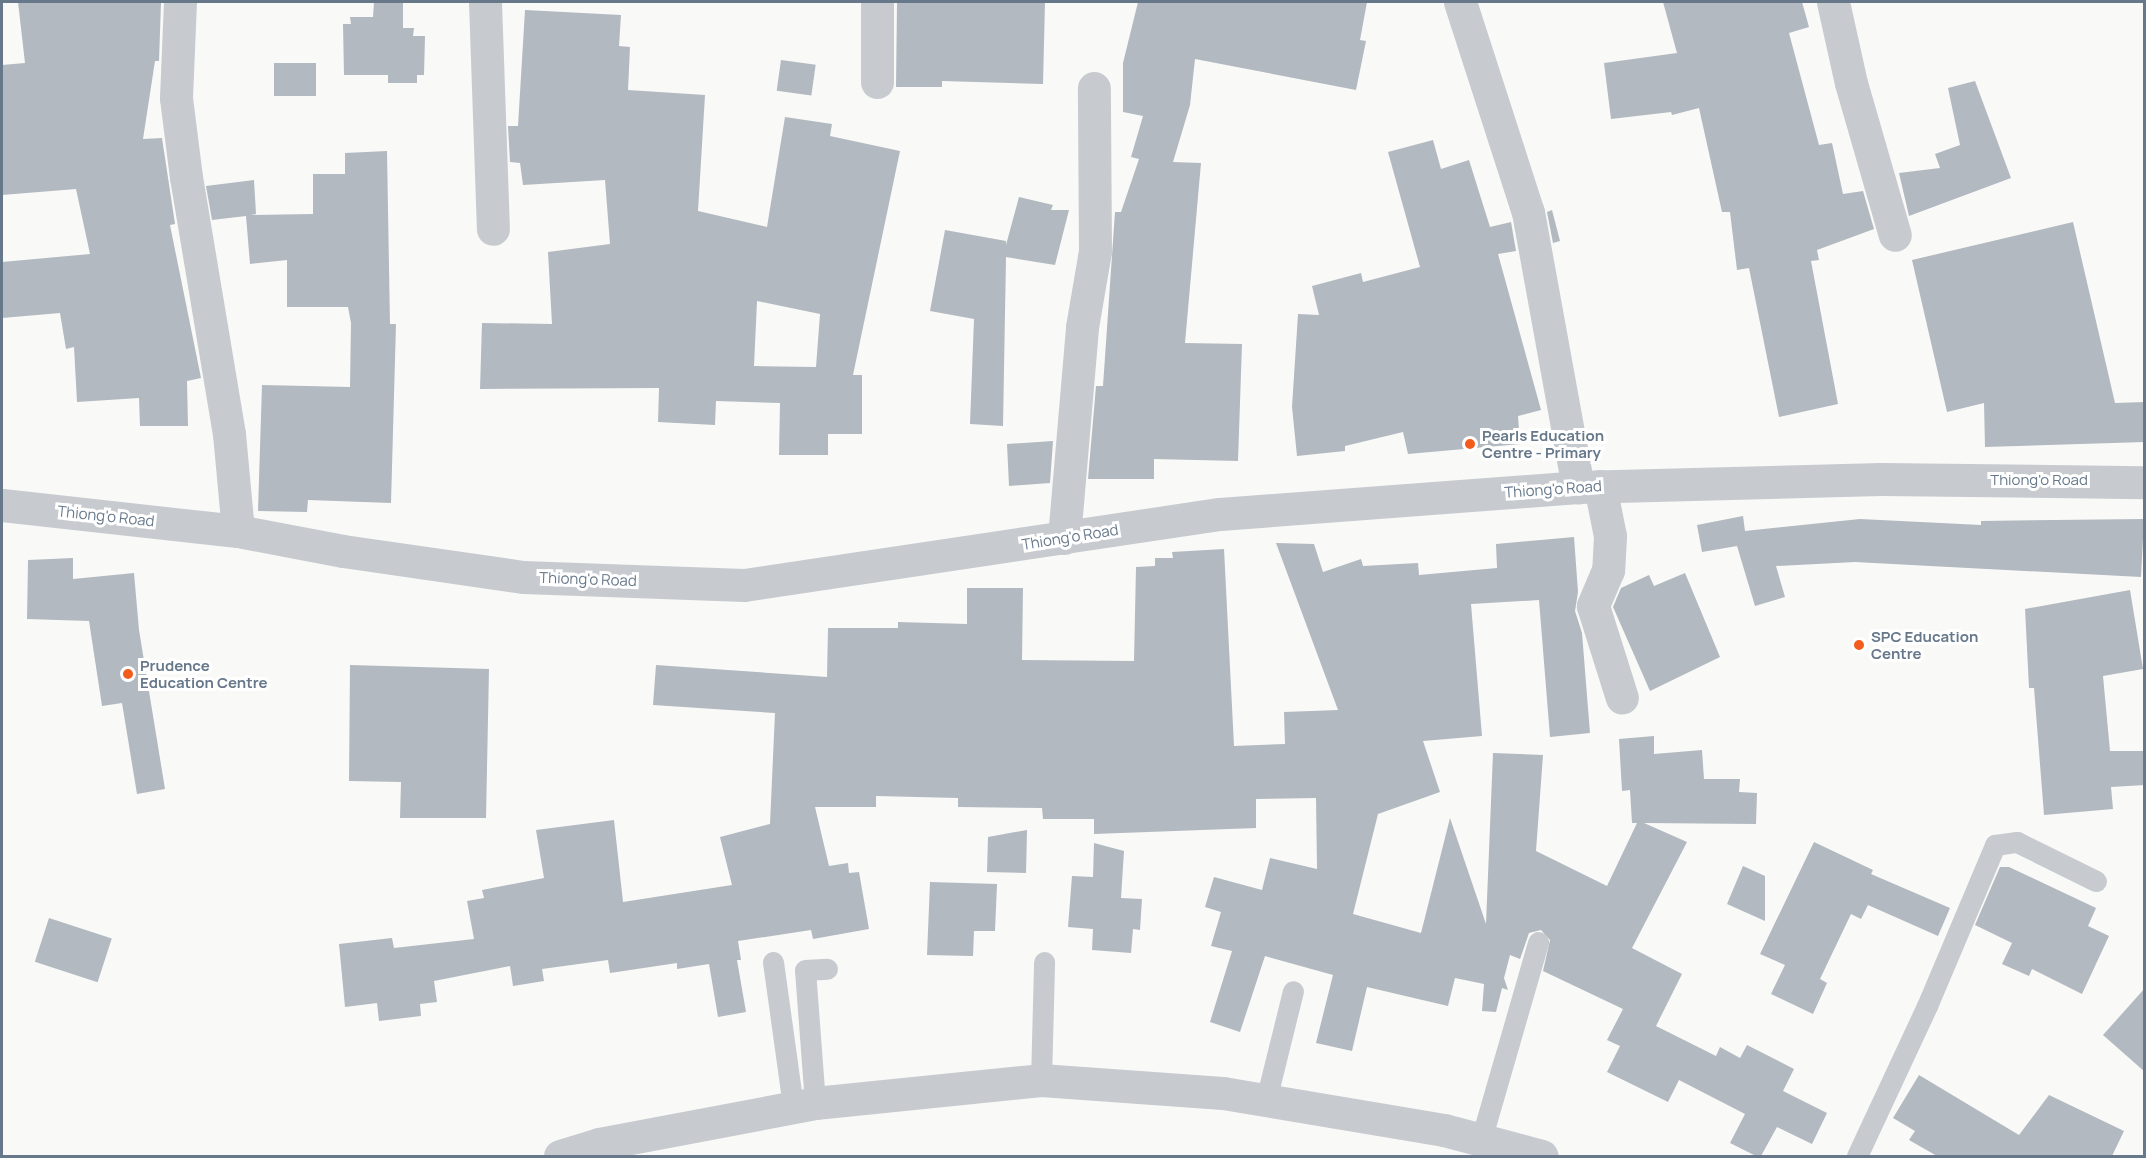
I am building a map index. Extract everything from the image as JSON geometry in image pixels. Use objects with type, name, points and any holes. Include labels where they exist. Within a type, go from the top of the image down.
[{"type":"street","points":[[180,2],[176,98],[229,434],[238,531]]},
{"type":"street","points":[[485,2],[493,229]]},
{"type":"street","points":[[877,2],[877,82]]},
{"type":"street","points":[[1460,2],[1528,212],[1589,486],[1610,536],[1608,570],[1593,606],[1622,698]]},
{"type":"street","points":[[1833,2],[1851,83],[1895,235]]},
{"type":"street","points":[[1064,538],[1083,327],[1095,251],[1094,88]]},
{"type":"street","name":"Thiong'o Road","points":[[2,505],[238,531],[343,551],[524,577],[744,585],[1220,514],[1589,486],[1881,479],[2145,482]]},
{"type":"street","points":[[560,1156],[599,1144],[804,1105],[1041,1080],[1223,1093],[1444,1130],[1542,1156]]},
{"type":"lane","points":[[1857,1156],[1995,845],[2017,842],[2096,881]]},
{"type":"lane","points":[[1481,1140],[1538,942]]},
{"type":"lane","points":[[773,962],[804,1105]]},
{"type":"lane","points":[[1041,1080],[1044,962]]},
{"type":"lane","points":[[804,1105],[805,970],[827,969]]},
{"type":"lane","points":[[1266,1100],[1293,991]]},
{"type":"building","points":[[18,2],[161,3],[159,61],[155,61],[143,139],[162,138],[175,224],[170,225],[201,378],[187,381],[188,426],[140,426],[139,398],[77,402],[74,347],[66,349],[60,313],[2,318],[2,262],[90,254],[76,189],[2,195],[2,65],[25,63]]},
{"type":"building","points":[[374,2],[403,2],[403,28],[414,28],[413,36],[425,36],[424,75],[417,75],[417,83],[388,83],[388,75],[344,75],[343,24],[351,24],[350,17],[373,17]]},
{"type":"building","points":[[897,2],[1045,2],[1043,84],[942,81],[942,87],[896,87]]},
{"type":"building","points":[[1138,2],[1367,2],[1360,40],[1366,41],[1356,90],[1195,59],[1190,105],[1173,162],[1201,163],[1185,343],[1242,344],[1238,461],[1154,459],[1154,479],[1088,479],[1096,386],[1103,386],[1115,212],[1121,212],[1139,159],[1131,157],[1143,116],[1123,112],[1123,63]]},
{"type":"building","points":[[1663,2],[1802,2],[1809,27],[1789,33],[1819,145],[1832,143],[1843,194],[1863,191],[1874,229],[1817,250],[1819,260],[1811,261],[1838,404],[1779,417],[1749,268],[1737,270],[1730,212],[1722,212],[1699,108],[1672,115],[1671,112],[1611,119],[1604,63],[1677,53]]},
{"type":"building","points":[[525,10],[621,15],[619,46],[630,47],[628,90],[705,95],[698,211],[767,227],[785,117],[832,124],[830,136],[900,151],[853,375],[862,375],[862,434],[828,434],[828,455],[779,455],[780,403],[716,401],[715,425],[658,422],[659,388],[480,389],[482,323],[552,324],[548,252],[610,244],[605,180],[523,185],[520,163],[510,162],[508,126],[518,126]],"holes":[[[757,301],[820,314],[816,367],[754,366]]]},
{"type":"building","points":[[781,60],[816,65],[811,96],[777,91]]},
{"type":"building","points":[[274,63],[316,63],[316,96],[274,96]]},
{"type":"building","points":[[1975,81],[2011,178],[1909,216],[1899,173],[1940,168],[1935,154],[1960,145],[1948,88]]},
{"type":"building","points":[[1433,140],[1441,169],[1469,160],[1490,227],[1511,222],[1516,251],[1498,254],[1541,410],[1518,416],[1520,444],[1408,454],[1403,432],[1345,446],[1345,451],[1297,456],[1292,407],[1298,314],[1319,315],[1312,286],[1361,273],[1363,282],[1420,267],[1388,152]]},
{"type":"building","points":[[387,151],[390,324],[396,324],[391,503],[308,500],[307,512],[258,511],[262,385],[350,387],[351,323],[348,307],[287,307],[287,260],[250,264],[246,216],[212,220],[206,186],[254,180],[256,214],[251,215],[313,214],[313,174],[345,174],[345,153]]},
{"type":"building","points":[[1019,197],[1053,205],[1051,210],[1069,210],[1055,265],[1006,257],[1003,426],[970,424],[974,319],[930,311],[945,230],[1006,241],[1006,245]]},
{"type":"building","points":[[1552,210],[1560,241],[1553,243],[1547,212]]},
{"type":"building","points":[[2073,222],[2115,403],[2145,402],[2145,442],[1985,447],[1984,403],[1947,412],[1912,260]]},
{"type":"building","points":[[1053,441],[1050,483],[1009,486],[1007,444]]},
{"type":"building","points":[[1743,516],[1745,531],[1860,519],[1981,525],[1981,521],[2144,519],[2141,577],[1855,562],[1776,566],[1785,597],[1755,606],[1737,546],[1702,552],[1697,525]]},
{"type":"building","points":[[1574,537],[1578,592],[1575,611],[1582,633],[1590,733],[1550,737],[1539,600],[1471,604],[1482,736],[1423,741],[1440,792],[1378,814],[1353,914],[1421,933],[1450,818],[1486,924],[1493,753],[1543,755],[1536,851],[1607,886],[1637,823],[1632,823],[1630,790],[1622,791],[1619,739],[1654,736],[1654,754],[1702,750],[1704,779],[1740,779],[1739,792],[1757,793],[1756,824],[1644,823],[1687,842],[1632,948],[1682,974],[1656,1026],[1716,1056],[1720,1047],[1740,1058],[1747,1045],[1794,1069],[1783,1091],[1827,1113],[1812,1144],[1777,1127],[1761,1156],[1756,1156],[1730,1143],[1745,1114],[1679,1080],[1668,1102],[1607,1072],[1620,1046],[1607,1040],[1623,1009],[1543,971],[1550,940],[1541,930],[1529,933],[1520,959],[1510,955],[1504,978],[1508,990],[1502,988],[1496,1012],[1482,1011],[1484,984],[1455,978],[1448,1006],[1367,987],[1352,1051],[1316,1043],[1333,975],[1265,956],[1240,1032],[1210,1022],[1232,951],[1211,946],[1221,912],[1205,907],[1214,877],[1262,890],[1270,858],[1317,869],[1316,798],[1256,799],[1256,828],[1094,834],[1094,819],[1043,819],[1042,808],[958,807],[958,798],[876,796],[876,807],[815,807],[829,866],[848,863],[849,873],[859,872],[869,929],[813,939],[811,930],[738,941],[741,960],[737,960],[746,1012],[718,1017],[709,964],[677,969],[677,963],[610,973],[608,960],[542,969],[544,981],[513,986],[510,966],[434,981],[437,1002],[420,1004],[421,1016],[379,1021],[377,1003],[345,1007],[339,944],[392,938],[394,948],[474,939],[467,901],[484,898],[482,890],[544,878],[536,830],[614,820],[623,902],[732,885],[720,837],[770,824],[775,713],[653,705],[656,665],[827,677],[828,628],[898,628],[898,622],[967,624],[967,588],[1023,588],[1022,660],[1134,661],[1136,567],[1155,566],[1155,558],[1173,558],[1172,552],[1224,549],[1234,746],[1285,744],[1284,712],[1338,710],[1276,543],[1314,544],[1323,572],[1361,559],[1363,566],[1418,563],[1419,575],[1497,568],[1496,544]]},
{"type":"building","points":[[73,558],[73,579],[134,573],[139,630],[165,789],[137,794],[122,703],[102,706],[89,621],[27,619],[28,560]]},
{"type":"building","points":[[1685,573],[1720,657],[1650,691],[1613,607],[1621,588],[1649,575],[1654,586]]},
{"type":"building","points":[[2130,590],[2143,669],[2103,676],[2110,751],[2145,751],[2145,785],[2111,787],[2113,809],[2044,815],[2034,688],[2029,688],[2025,609]]},
{"type":"building","points":[[350,665],[489,669],[486,818],[400,818],[401,782],[349,781]]},
{"type":"building","points":[[1027,830],[1026,873],[987,872],[988,837]]},
{"type":"building","points":[[1814,842],[1873,870],[1871,874],[1950,908],[1938,936],[1868,905],[1861,919],[1851,914],[1820,979],[1827,983],[1813,1014],[1771,994],[1785,965],[1760,954]]},
{"type":"building","points":[[1094,843],[1124,851],[1121,898],[1142,899],[1140,930],[1133,929],[1131,953],[1092,950],[1093,929],[1068,927],[1072,876],[1093,877]]},
{"type":"building","points":[[1743,866],[1765,876],[1765,921],[1727,904]]},
{"type":"building","points":[[2000,867],[2009,867],[2096,908],[2088,926],[2109,936],[2082,994],[2032,969],[2029,976],[2002,964],[2012,943],[1975,925]]},
{"type":"building","points":[[930,882],[997,884],[995,931],[974,931],[973,956],[927,955]]},
{"type":"building","points":[[49,918],[112,938],[98,982],[35,962]]},
{"type":"building","points":[[2145,988],[2145,1072],[2103,1035]]},
{"type":"building","points":[[1919,1075],[2019,1135],[2049,1095],[2124,1131],[2112,1156],[1937,1156],[1909,1140],[1915,1131],[1893,1118]]},
{"type":"place","name":"Pearls Education Centre - Primary","points":[[1470,444]]},
{"type":"place","name":"SPC Education Centre","points":[[1859,645]]},
{"type":"place","name":"Prudence Education Centre","points":[[128,674]]}]
